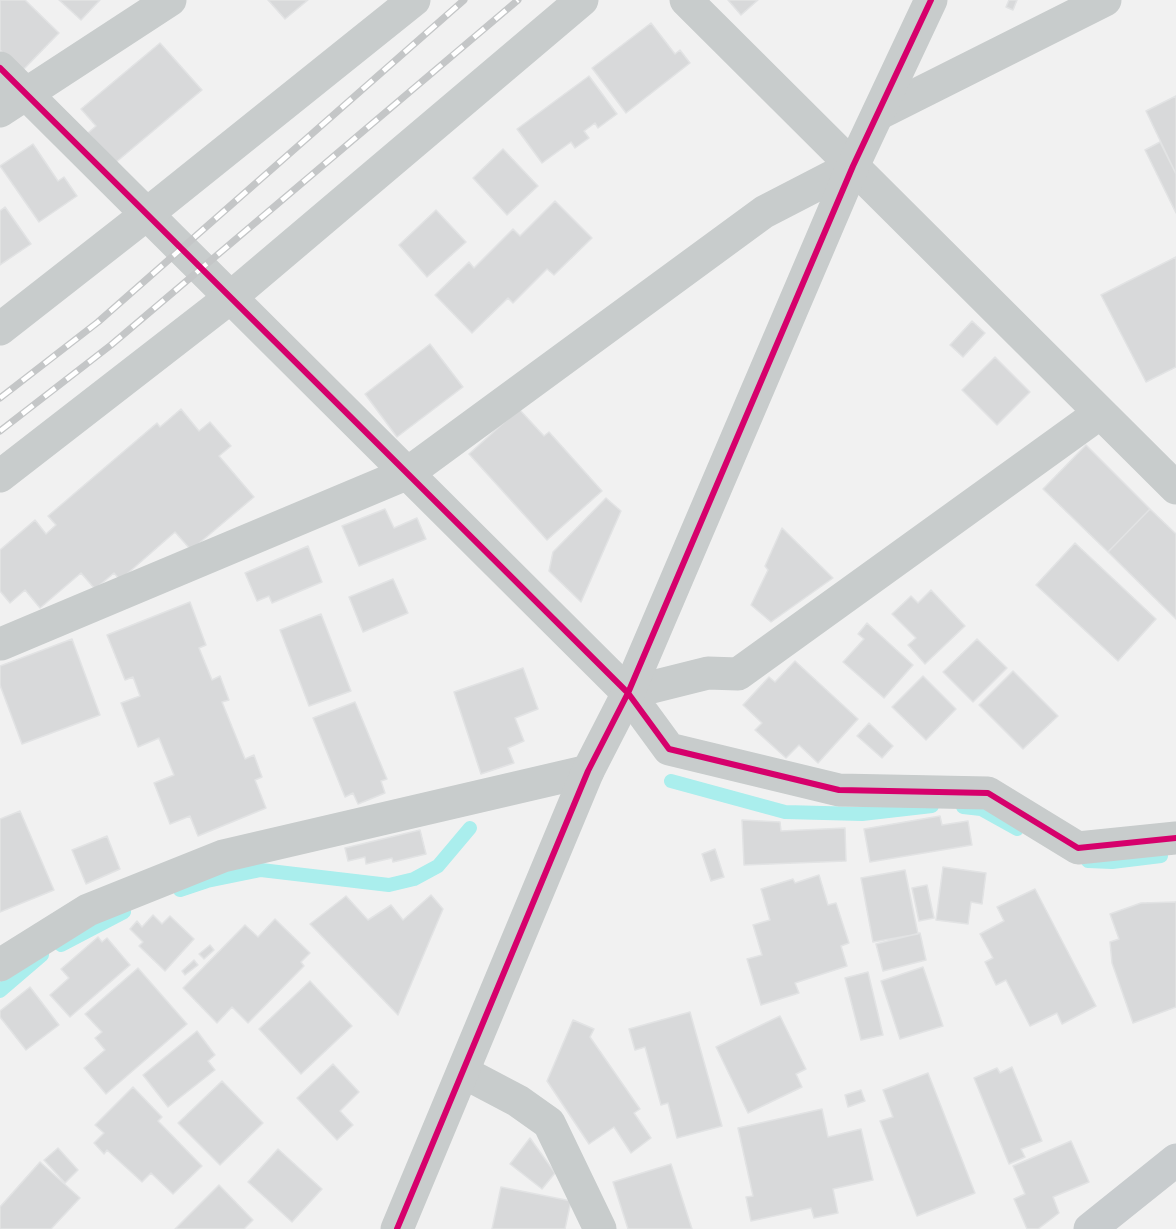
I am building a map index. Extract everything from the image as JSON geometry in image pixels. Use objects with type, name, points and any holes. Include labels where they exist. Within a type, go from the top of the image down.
[{"type":"main road","points":[[1090,1229],[1176,1160]]},
{"type":"street","points":[[13,102],[170,0]]},
{"type":"street","points":[[0,329],[414,0]]},
{"type":"street","points":[[0,476],[231,297],[582,0]]},
{"type":"street","points":[[686,0],[1176,488]]},
{"type":"street","points":[[397,1229],[588,771],[628,693],[853,166],[931,0]]},
{"type":"street","points":[[878,114],[1104,0]]},
{"type":"street","points":[[0,68],[13,102],[147,214],[628,693],[669,749],[839,790],[988,793],[1078,848],[1176,838]]},
{"type":"street","points":[[0,643],[408,473],[764,212],[853,166]]},
{"type":"street","points":[[628,693],[708,673],[738,674],[1100,413]]},
{"type":"street","points":[[0,965],[88,910],[223,856],[588,771]]},
{"type":"street","points":[[463,1072],[518,1101],[549,1123],[600,1229]]},
{"type":"building","points":[[0,0],[25,0],[59,33],[22,71],[0,50]]},
{"type":"building","points":[[59,0],[100,0],[81,20]]},
{"type":"building","points":[[268,0],[308,0],[285,19]]},
{"type":"building","points":[[728,0],[758,0],[741,15]]},
{"type":"building","points":[[1009,0],[1017,0],[1013,10],[1006,7]]},
{"type":"building","points":[[651,23],[675,54],[680,50],[690,63],[626,113],[592,68]]},
{"type":"building","points":[[160,43],[202,90],[115,163],[88,133],[96,126],[81,109]]},
{"type":"building","points":[[589,76],[617,114],[598,128],[595,123],[584,131],[589,138],[575,148],[571,142],[542,163],[517,129]]},
{"type":"building","points":[[1176,96],[1176,174],[1146,111]]},
{"type":"building","points":[[1160,142],[1176,174],[1176,213],[1145,150]]},
{"type":"building","points":[[33,144],[58,181],[64,177],[77,196],[39,222],[0,166]]},
{"type":"building","points":[[503,149],[538,186],[507,215],[473,178]]},
{"type":"building","points":[[555,201],[592,238],[554,275],[547,269],[513,303],[508,298],[472,333],[435,295],[469,262],[474,268],[513,229],[520,236]]},
{"type":"building","points":[[5,207],[31,244],[0,265],[0,211]]},
{"type":"building","points":[[436,210],[466,242],[427,277],[399,245]]},
{"type":"building","points":[[1176,257],[1176,367],[1146,382],[1101,295]]},
{"type":"building","points":[[972,321],[985,333],[963,357],[950,345]]},
{"type":"building","points":[[430,344],[463,387],[397,437],[365,394]]},
{"type":"building","points":[[995,357],[1030,392],[997,425],[962,390]]},
{"type":"building","points":[[181,409],[199,431],[210,422],[231,446],[219,456],[254,497],[191,550],[175,532],[120,580],[114,573],[95,589],[81,573],[40,608],[25,590],[10,603],[0,591],[0,550],[35,520],[46,534],[56,525],[48,516],[157,423],[160,427]]},
{"type":"building","points":[[519,409],[544,436],[549,432],[602,491],[547,540],[469,454]]},
{"type":"building","points":[[1086,445],[1150,509],[1108,552],[1043,489]]},
{"type":"building","points":[[606,498],[621,511],[581,602],[549,571],[553,552]]},
{"type":"building","points":[[385,509],[394,528],[417,518],[426,539],[359,566],[342,526]]},
{"type":"building","points":[[1150,509],[1176,534],[1176,619],[1108,552]]},
{"type":"building","points":[[782,528],[833,578],[771,622],[751,605],[768,570],[765,566]]},
{"type":"building","points":[[1075,543],[1156,619],[1118,661],[1036,585]]},
{"type":"building","points":[[308,546],[322,582],[272,603],[269,596],[257,601],[245,573]]},
{"type":"building","points":[[393,579],[408,613],[363,632],[349,597]]},
{"type":"building","points":[[931,590],[965,626],[925,664],[908,645],[916,638],[892,614],[911,596],[918,603]]},
{"type":"building","points":[[190,602],[206,645],[199,648],[212,680],[220,676],[229,700],[222,702],[245,759],[254,755],[262,777],[255,780],[266,808],[198,836],[190,816],[170,824],[154,783],[174,775],[159,738],[138,747],[121,703],[140,696],[133,677],[125,680],[107,635]]},
{"type":"building","points":[[321,614],[351,691],[309,706],[280,630]]},
{"type":"building","points":[[867,623],[913,665],[884,698],[843,662],[864,639],[858,634]]},
{"type":"building","points":[[72,639],[100,715],[22,744],[0,685],[0,666]]},
{"type":"building","points":[[977,639],[1007,668],[973,702],[943,672]]},
{"type":"building","points":[[795,661],[858,719],[818,763],[799,745],[786,758],[755,730],[762,723],[743,705],[769,677],[775,682]]},
{"type":"building","points":[[523,668],[538,709],[515,718],[524,741],[508,748],[514,763],[481,774],[454,692]]},
{"type":"building","points":[[1013,671],[1058,716],[1023,749],[979,705]]},
{"type":"building","points":[[923,676],[956,709],[926,740],[892,707]]},
{"type":"building","points":[[355,702],[387,779],[381,781],[385,793],[358,804],[353,793],[345,797],[313,718]]},
{"type":"building","points":[[869,723],[893,746],[882,758],[857,736]]},
{"type":"building","points":[[20,811],[54,890],[0,912],[0,819]]},
{"type":"building","points":[[940,816],[942,825],[968,821],[972,845],[870,862],[864,829]]},
{"type":"building","points":[[742,820],[780,822],[781,831],[845,828],[846,861],[744,865]]},
{"type":"building","points":[[420,830],[426,854],[393,862],[392,858],[366,864],[365,857],[348,861],[345,848]]},
{"type":"building","points":[[107,836],[120,869],[86,884],[72,850]]},
{"type":"building","points":[[715,849],[724,877],[711,881],[702,854]]},
{"type":"building","points":[[943,867],[986,873],[982,904],[971,902],[968,924],[936,920]]},
{"type":"building","points":[[905,870],[918,934],[873,942],[861,878]]},
{"type":"building","points":[[819,875],[828,905],[836,903],[849,943],[841,946],[847,966],[795,983],[799,993],[761,1005],[747,959],[762,955],[753,925],[770,920],[761,889],[793,879],[795,883]]},
{"type":"building","points":[[927,885],[934,918],[919,921],[912,888]]},
{"type":"building","points":[[1035,889],[1096,1006],[1062,1024],[1057,1013],[1030,1026],[1006,980],[996,985],[985,962],[993,958],[980,934],[1004,921],[997,907]]},
{"type":"building","points":[[431,895],[443,909],[398,1015],[310,924],[346,896],[368,920],[391,905],[403,920]]},
{"type":"building","points":[[1176,902],[1176,1007],[1133,1023],[1112,963],[1110,942],[1119,939],[1110,914],[1141,903]]},
{"type":"building","points":[[153,915],[162,924],[170,916],[194,939],[165,971],[139,946],[143,942],[130,929],[137,921],[142,927]]},
{"type":"building","points":[[275,919],[310,953],[301,962],[304,966],[248,1023],[232,1007],[217,1023],[183,988],[245,925],[258,937]]},
{"type":"building","points":[[920,933],[926,960],[883,971],[876,944]]},
{"type":"building","points":[[98,937],[102,942],[107,938],[130,965],[70,1017],[50,995],[69,978],[61,969]]},
{"type":"building","points":[[210,945],[214,950],[204,959],[199,954]]},
{"type":"building","points":[[194,960],[198,965],[185,975],[182,971]]},
{"type":"building","points":[[923,967],[943,1026],[900,1039],[881,981]]},
{"type":"building","points":[[138,968],[187,1024],[106,1094],[84,1068],[105,1050],[95,1038],[102,1032],[85,1014]]},
{"type":"building","points":[[868,972],[883,1035],[861,1040],[845,978]]},
{"type":"building","points":[[310,981],[352,1026],[301,1074],[259,1029]]},
{"type":"building","points":[[30,987],[59,1025],[26,1050],[0,1017],[0,1011]]},
{"type":"building","points":[[690,1012],[722,1126],[677,1138],[668,1103],[661,1105],[645,1047],[635,1050],[629,1029]]},
{"type":"building","points":[[780,1016],[806,1069],[796,1074],[802,1087],[748,1113],[716,1047]]},
{"type":"building","points":[[573,1020],[594,1029],[590,1037],[640,1109],[634,1113],[651,1138],[631,1153],[614,1127],[589,1144],[547,1081]]},
{"type":"building","points":[[197,1031],[215,1055],[208,1061],[215,1070],[168,1107],[143,1075]]},
{"type":"building","points":[[333,1064],[359,1092],[340,1111],[353,1125],[337,1140],[297,1098]]},
{"type":"building","points":[[1012,1067],[1042,1141],[1021,1149],[1025,1157],[1009,1164],[974,1078],[997,1068],[1000,1073]]},
{"type":"building","points":[[928,1073],[975,1193],[917,1216],[880,1121],[893,1117],[883,1090]]},
{"type":"building","points":[[222,1081],[263,1123],[220,1165],[178,1123]]},
{"type":"building","points":[[133,1087],[162,1117],[158,1121],[202,1166],[173,1194],[151,1173],[142,1182],[107,1150],[104,1154],[94,1143],[104,1133],[95,1125]]},
{"type":"building","points":[[861,1090],[865,1101],[848,1107],[845,1095]]},
{"type":"building","points":[[822,1109],[828,1137],[861,1129],[873,1180],[833,1189],[838,1213],[814,1218],[811,1208],[751,1221],[746,1197],[753,1196],[738,1128]]},
{"type":"building","points":[[530,1138],[555,1173],[542,1189],[510,1164]]},
{"type":"building","points":[[1071,1141],[1089,1182],[1053,1197],[1059,1213],[1038,1229],[1027,1229],[1014,1199],[1025,1194],[1013,1166]]},
{"type":"building","points":[[58,1148],[78,1170],[65,1183],[44,1160]]},
{"type":"building","points":[[278,1149],[322,1189],[292,1222],[248,1182]]},
{"type":"building","points":[[40,1162],[80,1198],[51,1229],[0,1229],[0,1207]]},
{"type":"building","points":[[671,1164],[692,1229],[628,1229],[613,1182]]},
{"type":"building","points":[[219,1185],[253,1220],[244,1229],[175,1229]]},
{"type":"building","points":[[501,1187],[571,1201],[565,1229],[492,1229]]},
{"type":"waterway","points":[[671,781],[785,812],[862,814],[932,806]]},
{"type":"waterway","points":[[963,807],[981,809],[1017,829]]},
{"type":"waterway","points":[[180,890],[207,881],[261,870],[389,885],[414,879],[438,866],[470,828]]},
{"type":"waterway","points":[[1088,861],[1112,862],[1161,856]]},
{"type":"waterway","points":[[61,945],[124,912]]},
{"type":"waterway","points":[[0,991],[42,955]]},
{"type":"railway","points":[[0,398],[98,322],[464,0]]},
{"type":"railway","points":[[0,431],[111,345],[518,0]]},
{"type":"cycle path","points":[[397,1229],[588,771],[628,693],[853,166],[931,0]]},
{"type":"cycle path","points":[[0,68],[628,693],[669,749],[839,790],[988,793],[1078,848],[1176,838]]}]
